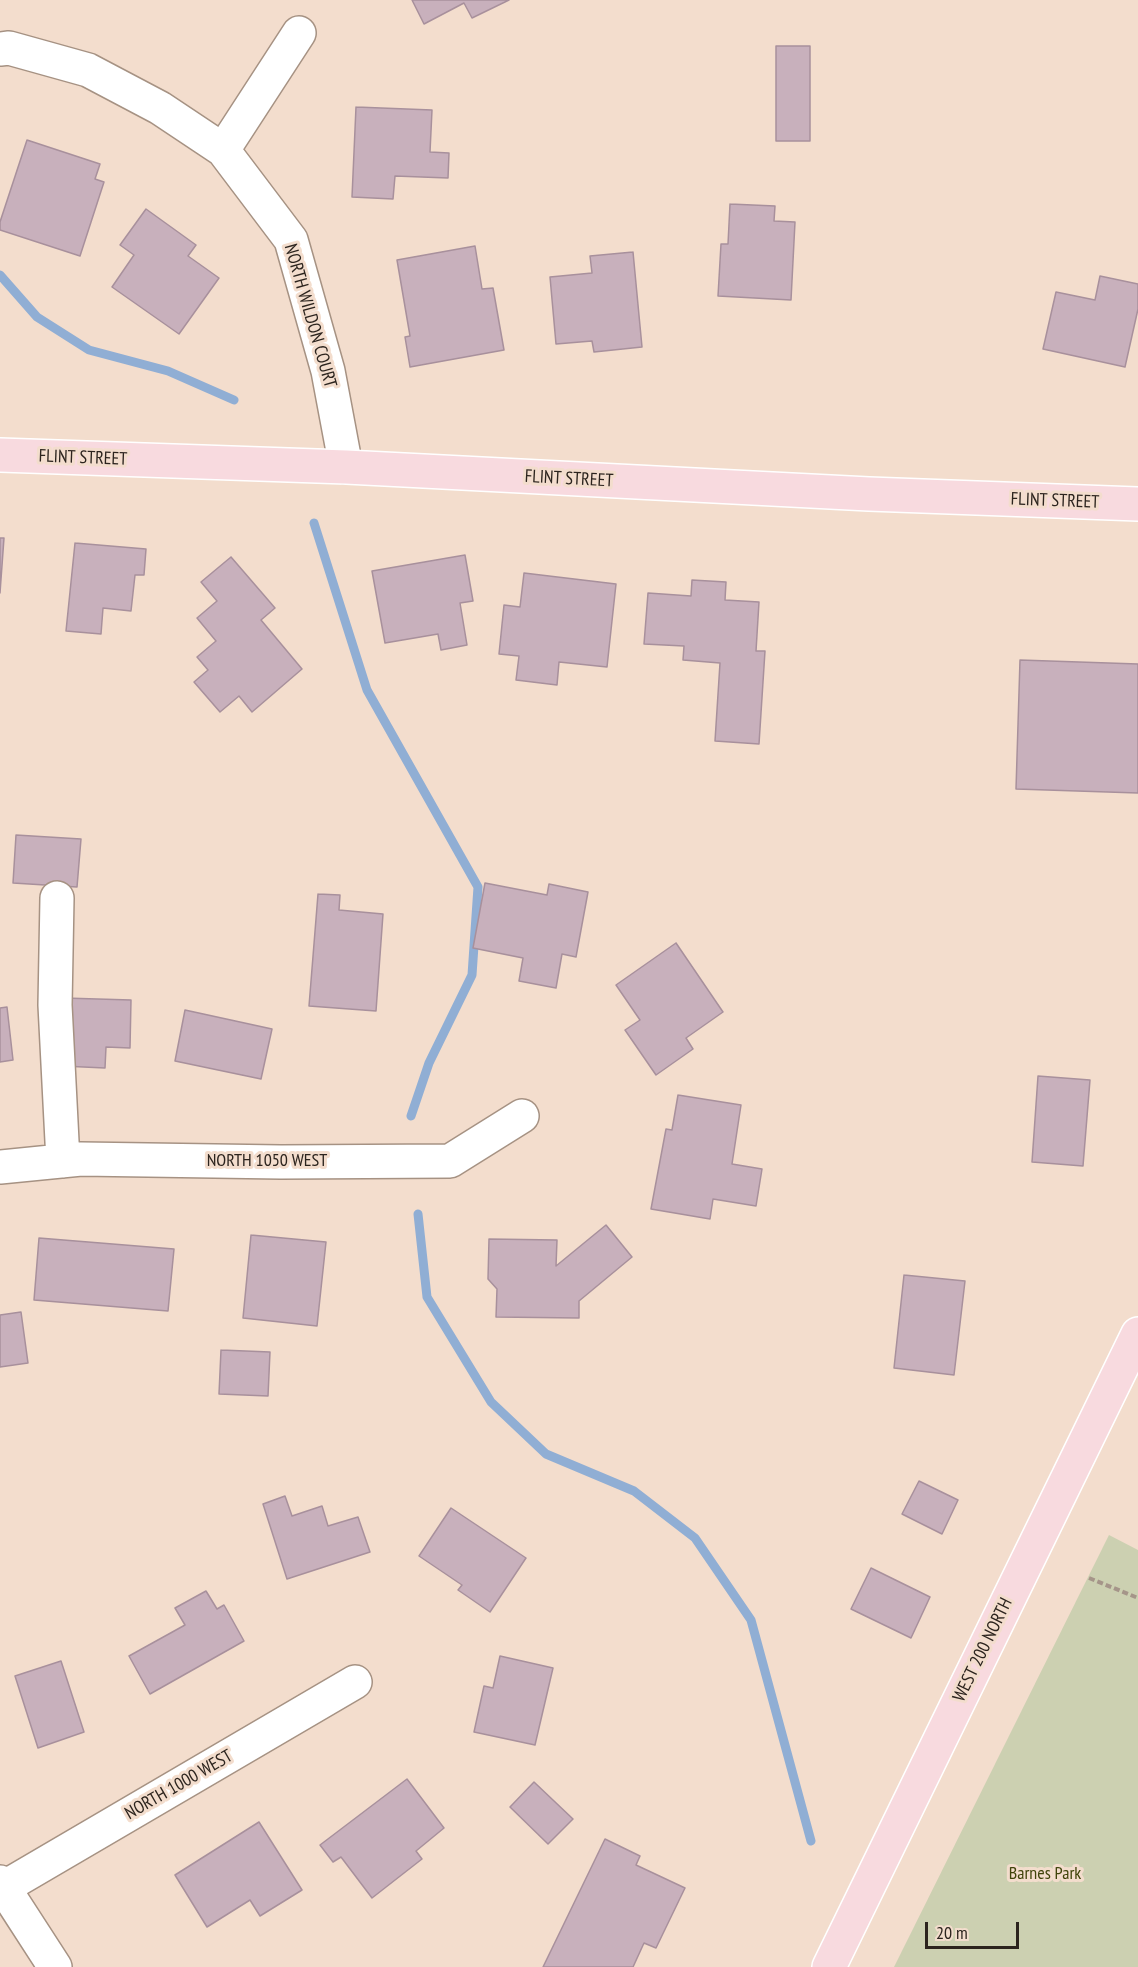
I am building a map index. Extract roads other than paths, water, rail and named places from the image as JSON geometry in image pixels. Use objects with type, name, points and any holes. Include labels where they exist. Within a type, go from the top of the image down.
[{"type":"main road","name":"FLINT STREET","points":[[0,455],[346,467],[869,494],[1138,504]]},
{"type":"main road","name":"WEST 200 NORTH","points":[[828,1967],[1138,1334]]},
{"type":"street","points":[[223,150],[299,33]]},
{"type":"street","name":"NORTH WILDON COURT","points":[[0,49],[9,48],[88,70],[160,108],[223,150],[291,240],[328,371],[346,467]]},
{"type":"street","points":[[57,898],[55,1005],[63,1161]]},
{"type":"street","name":"NORTH 1050 WEST","points":[[0,1167],[81,1159],[281,1162],[450,1161],[522,1116]]},
{"type":"street","name":"NORTH 1000 WEST","points":[[2,1885],[355,1682]]},
{"type":"street","points":[[2,1885],[55,1967]]},
{"type":"waterway","points":[[0,275],[37,317],[89,350],[168,371],[234,400]]},
{"type":"waterway","points":[[314,523],[367,690],[478,887],[472,975],[429,1063],[411,1116]]},
{"type":"waterway","points":[[418,1214],[427,1297],[491,1402],[546,1454],[634,1491],[695,1538],[751,1620],[811,1841]]},
{"type":"park label","name":"Barnes Park","points":[[1045,1874]]}]
